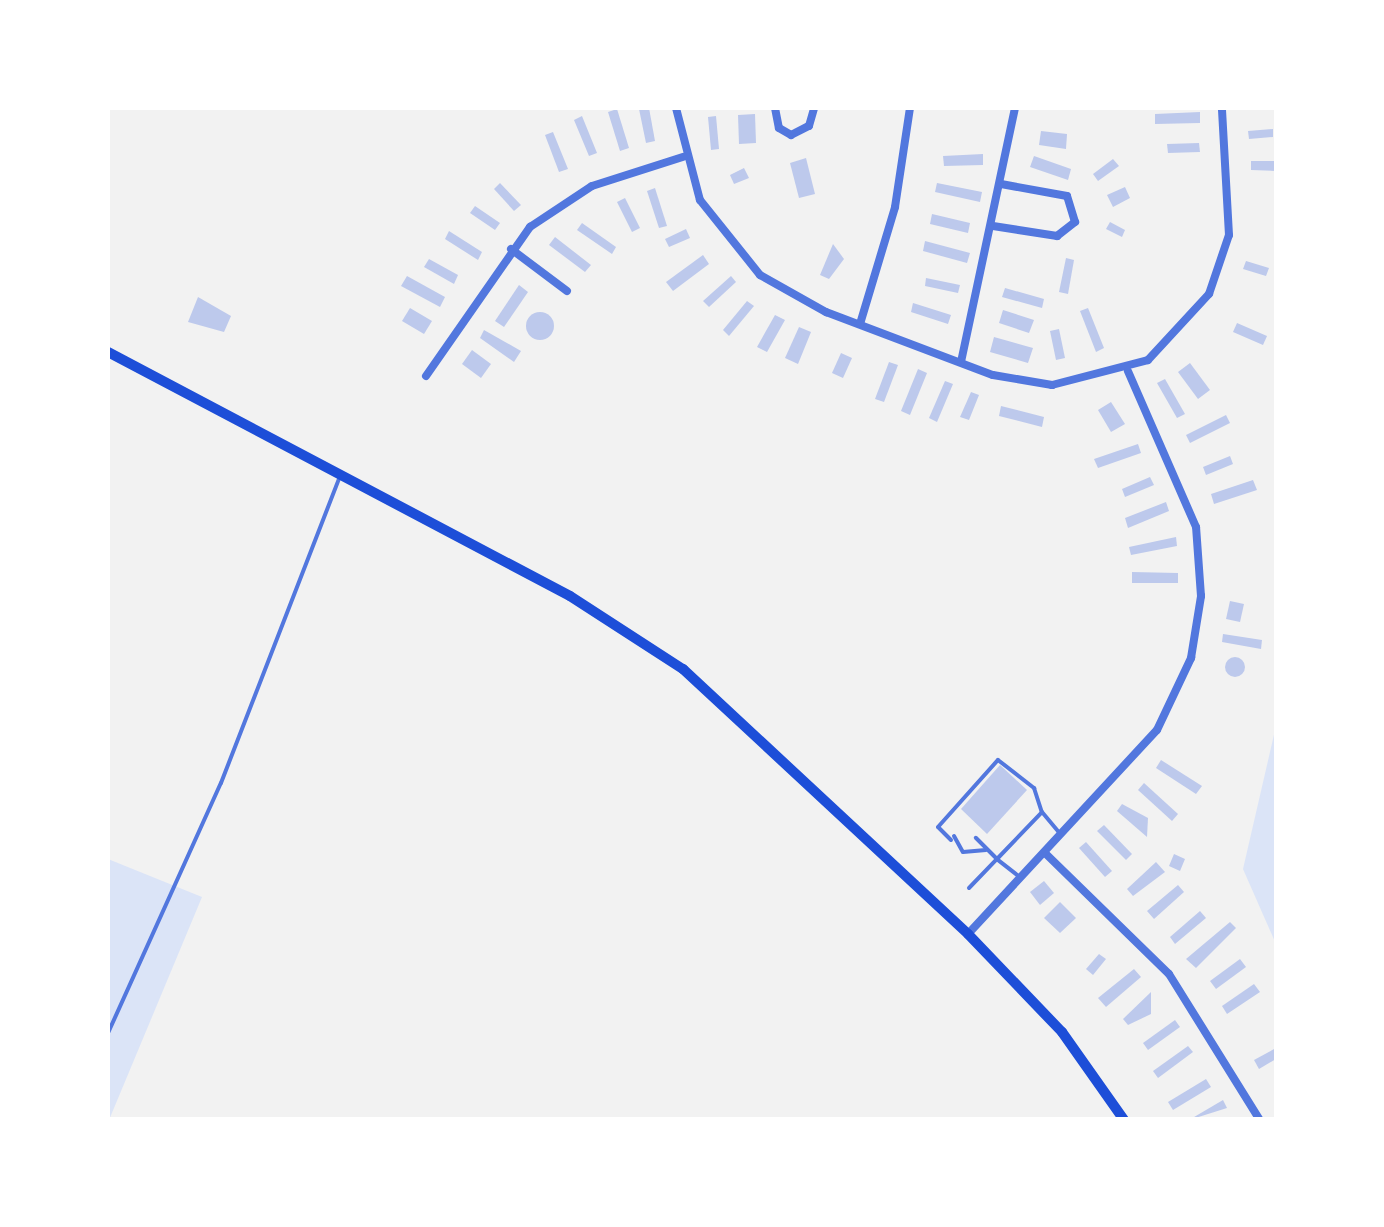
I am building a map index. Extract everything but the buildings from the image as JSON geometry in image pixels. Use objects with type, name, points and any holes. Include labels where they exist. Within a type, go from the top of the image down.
[{"type":"main road","points":[[108,352],[570,596],[683,669],[968,934],[1062,1032],[1124,1120]]},
{"type":"street","points":[[676,108],[683,157],[712,220],[760,275],[860,324],[961,362],[1052,385],[1128,371],[1180,334],[1217,276],[1230,224],[1222,108]]},
{"type":"street","points":[[775,108],[778,128],[792,135],[808,126],[814,108]]},
{"type":"street","points":[[860,324],[895,207],[910,108]]},
{"type":"street","points":[[961,362],[1014,108]]},
{"type":"street","points":[[426,376],[512,249],[592,186],[683,157]]},
{"type":"street","points":[[992,226],[1056,236],[1075,222],[1067,196],[1001,184]]},
{"type":"street","points":[[512,249],[566,291]]},
{"type":"street","points":[[968,934],[1157,730],[1198,630],[1202,573],[1191,507],[1128,371]]},
{"type":"street","points":[[1045,853],[1169,974],[1260,1120]]},
{"type":"lane","points":[[108,1033],[220,783],[340,473]]},
{"type":"lane","points":[[988,850],[963,852],[938,827],[998,760],[1034,788],[1042,812],[1062,835]]},
{"type":"lane","points":[[969,888],[1042,812]]},
{"type":"lane","points":[[976,838],[1021,878]]},
{"type":"shaded area","points":[[1276,726],[1276,944],[1243,869]]},
{"type":"shaded area","points":[[108,859],[202,897],[109,1120],[108,1119]]}]
